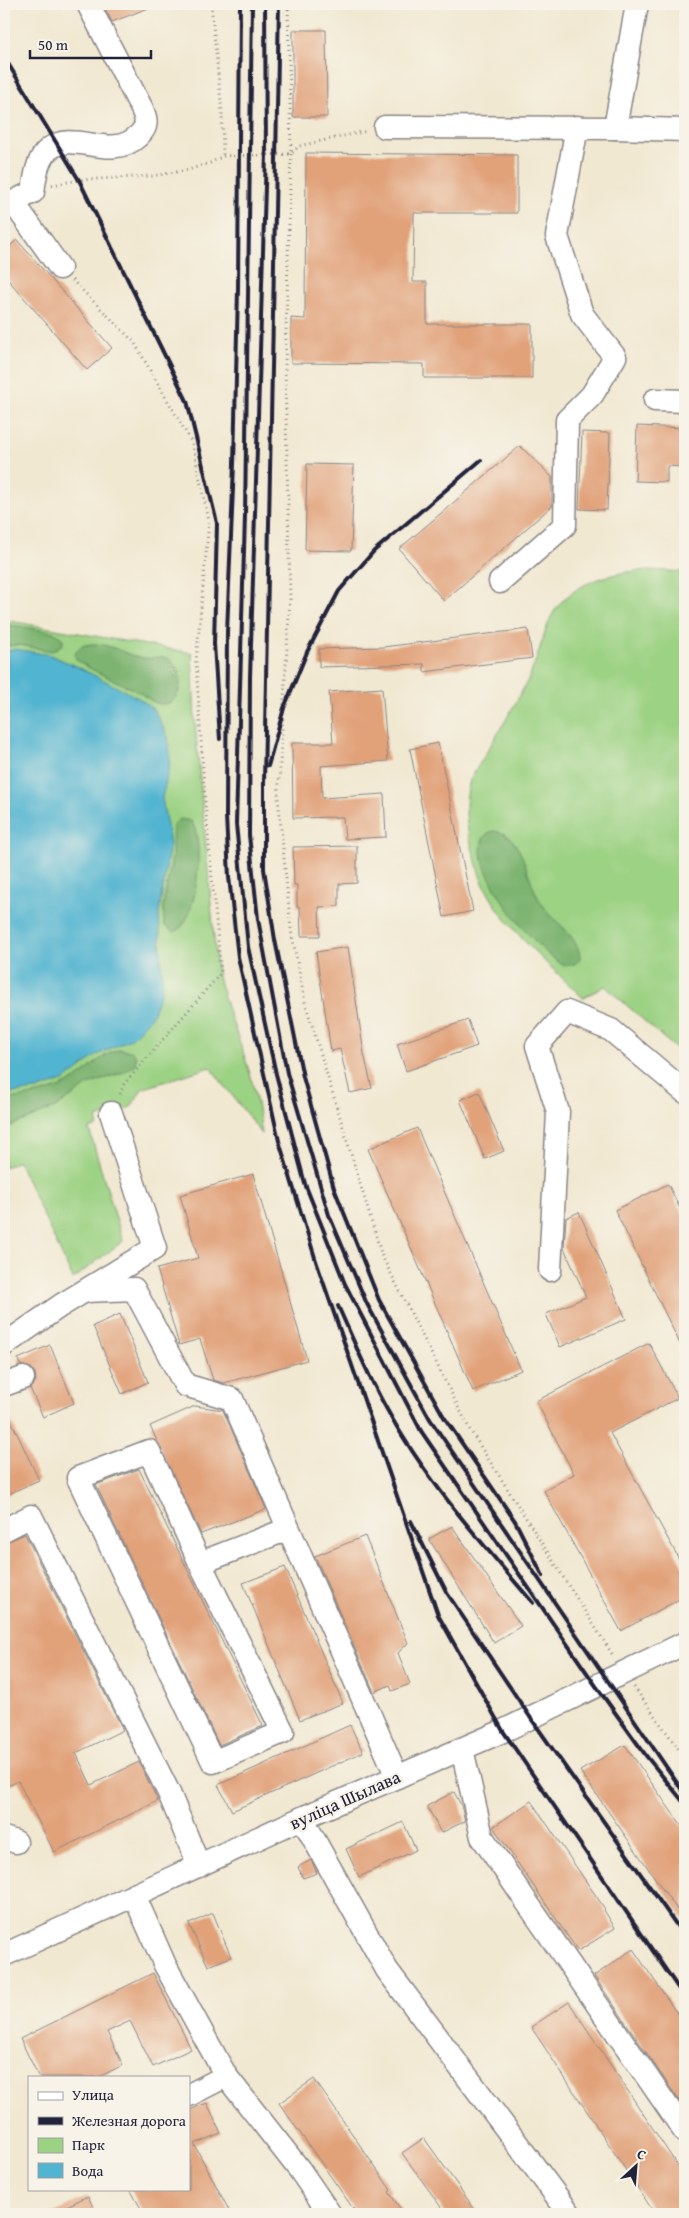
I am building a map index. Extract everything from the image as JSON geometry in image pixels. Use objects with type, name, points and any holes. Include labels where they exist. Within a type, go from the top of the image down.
[{"type":"street","points":[[60,268],[8,202],[33,192],[37,172],[44,154],[50,148],[58,144],[72,142],[120,147],[134,141],[144,130],[147,120],[88,4]]},
{"type":"street","points":[[615,128],[637,4]]},
{"type":"street","points":[[385,127],[577,127],[685,130]]},
{"type":"street","points":[[500,582],[565,525],[567,420],[592,395],[615,356],[582,314],[557,236],[577,127]]},
{"type":"street","points":[[656,400],[685,401]]},
{"type":"street","points":[[550,1270],[558,1112],[537,1046],[567,1012],[611,1030],[685,1092]]},
{"type":"street","points":[[4,1345],[60,1306],[155,1248],[111,1113]]},
{"type":"street","points":[[86,1291],[134,1289],[184,1385],[232,1399],[397,1777]]},
{"type":"street","points":[[148,1451],[200,1563],[284,1732],[213,1762],[78,1478],[148,1451]]},
{"type":"street","points":[[4,1530],[31,1516],[169,1793],[198,1866]]},
{"type":"street","points":[[200,1563],[288,1529]]},
{"type":"street","name":"вуліца Шылава","points":[[4,1955],[302,1818],[462,1749],[685,1643]]},
{"type":"street","points":[[462,1749],[482,1837],[685,2132]]},
{"type":"street","points":[[302,1818],[387,1970],[570,2214]]},
{"type":"street","points":[[134,1895],[165,1965],[226,2076],[299,2169],[330,2214]]},
{"type":"street","points":[[190,2094],[226,2076]]},
{"type":"path","points":[[211,4],[218,62],[223,156]]},
{"type":"path","points":[[288,4],[291,154],[285,367],[290,599],[278,797],[291,930],[306,1002],[382,1256],[470,1430],[624,1672],[685,1758]]},
{"type":"path","points":[[33,192],[79,180],[152,176],[188,170],[210,163],[223,156],[291,154],[299,146],[385,127]]},
{"type":"path","points":[[60,268],[134,342],[192,443],[209,521],[196,662],[221,973],[124,1084],[111,1113]]},
{"type":"green space","points":[[649,570],[685,572],[685,1057],[605,986],[583,998],[517,932],[494,903],[483,883],[471,842],[466,816],[470,780],[529,678],[548,624],[555,610],[577,589],[590,582],[604,577]]},
{"type":"green space","points":[[4,620],[192,653],[195,722],[217,972],[252,1082],[262,1134],[210,1067],[142,1089],[131,1107],[96,1118],[98,1126],[89,1129],[123,1241],[73,1279],[18,1161],[4,1168]]},
{"type":"green space","points":[[4,624],[53,632],[63,639],[63,644],[52,651],[19,645],[4,646]]},
{"type":"green space","points":[[86,645],[109,646],[138,657],[170,660],[175,665],[180,679],[178,693],[169,703],[158,704],[77,660],[75,656],[77,649]]},
{"type":"green space","points":[[180,819],[191,821],[195,830],[198,844],[197,880],[189,914],[182,926],[174,932],[164,925],[163,905],[172,858],[173,825]]},
{"type":"green space","points":[[493,831],[509,837],[518,848],[539,899],[576,944],[580,959],[576,963],[565,965],[552,957],[536,943],[502,900],[489,877],[482,856],[482,840]]},
{"type":"green space","points":[[121,1049],[133,1052],[136,1056],[135,1065],[124,1072],[88,1085],[57,1107],[4,1129],[4,1100],[59,1088],[76,1079],[108,1054]]},
{"type":"water","points":[[15,649],[50,655],[78,667],[140,699],[154,710],[168,737],[170,753],[162,798],[170,843],[159,912],[161,992],[151,1017],[132,1038],[97,1055],[65,1080],[37,1090],[4,1094],[4,652]]},
{"type":"building","points":[[103,4],[156,4],[156,5],[112,22]]},
{"type":"building","points":[[293,30],[326,30],[327,117],[293,117]]},
{"type":"building","points":[[306,153],[517,155],[517,213],[414,213],[413,282],[427,282],[427,324],[532,324],[532,378],[424,378],[424,364],[291,363],[291,318],[305,319]]},
{"type":"building","points":[[17,240],[112,348],[87,370],[4,275],[4,251]]},
{"type":"building","points":[[637,426],[685,428],[685,467],[667,466],[667,482],[635,481]]},
{"type":"building","points":[[582,432],[610,433],[607,510],[579,509]]},
{"type":"building","points":[[520,446],[552,477],[552,506],[444,601],[399,549]]},
{"type":"building","points":[[307,464],[354,465],[351,551],[305,550]]},
{"type":"building","points":[[528,629],[532,658],[424,672],[424,664],[319,667],[319,649],[383,647]]},
{"type":"building","points":[[382,688],[388,761],[321,766],[322,798],[384,794],[386,837],[345,839],[343,817],[293,818],[292,743],[333,743],[329,692]]},
{"type":"building","points":[[438,743],[473,911],[444,917],[410,749]]},
{"type":"building","points":[[357,846],[357,883],[339,884],[339,906],[319,907],[320,936],[301,936],[300,907],[297,907],[297,885],[294,885],[293,847]]},
{"type":"building","points":[[348,947],[364,1054],[372,1088],[350,1093],[340,1049],[331,1051],[316,952]]},
{"type":"building","points":[[468,1020],[477,1046],[406,1071],[397,1044]]},
{"type":"building","points":[[479,1092],[504,1151],[485,1159],[460,1100]]},
{"type":"building","points":[[417,1128],[521,1370],[473,1391],[368,1149]]},
{"type":"building","points":[[253,1174],[307,1360],[224,1383],[213,1380],[200,1339],[179,1345],[157,1269],[198,1258],[180,1195]]},
{"type":"building","points":[[668,1184],[685,1219],[685,1354],[615,1210]]},
{"type":"building","points":[[579,1212],[626,1319],[560,1347],[546,1314],[586,1297],[564,1248],[566,1218]]},
{"type":"building","points":[[120,1314],[148,1382],[122,1394],[93,1326]]},
{"type":"building","points":[[649,1343],[678,1398],[610,1433],[685,1570],[685,1596],[621,1631],[544,1491],[574,1474],[536,1401]]},
{"type":"building","points":[[50,1345],[74,1403],[43,1417],[30,1388],[36,1381],[35,1373],[31,1368],[20,1365],[18,1359]]},
{"type":"building","points":[[4,1406],[39,1480],[4,1496]]},
{"type":"building","points":[[195,1406],[223,1410],[266,1509],[201,1534],[150,1426]]},
{"type":"building","points":[[139,1469],[263,1726],[219,1745],[96,1485]]},
{"type":"building","points":[[452,1526],[521,1626],[494,1643],[429,1539]]},
{"type":"building","points":[[25,1534],[123,1730],[76,1753],[91,1785],[139,1762],[158,1801],[54,1852],[18,1781],[4,1788],[4,1543]]},
{"type":"building","points":[[365,1536],[408,1643],[398,1653],[410,1684],[392,1691],[390,1685],[374,1692],[315,1556]]},
{"type":"building","points":[[285,1567],[343,1703],[300,1720],[243,1583]]},
{"type":"building","points":[[350,1725],[363,1752],[232,1811],[218,1785]]},
{"type":"building","points":[[625,1745],[685,1831],[685,1921],[580,1771]]},
{"type":"building","points":[[454,1792],[461,1805],[465,1821],[441,1833],[427,1806]]},
{"type":"building","points":[[531,1801],[605,1909],[615,1928],[578,1951],[493,1827]]},
{"type":"building","points":[[403,1822],[416,1850],[359,1877],[346,1849]]},
{"type":"building","points":[[311,1860],[317,1873],[303,1878],[298,1867]]},
{"type":"building","points":[[213,1913],[231,1957],[208,1966],[189,1924]]},
{"type":"building","points":[[633,1949],[685,2025],[685,2109],[594,1976]]},
{"type":"building","points":[[153,1973],[191,2049],[153,2067],[130,2021],[107,2032],[123,2065],[101,2076],[38,2076],[20,2039]]},
{"type":"building","points":[[569,2002],[685,2177],[685,2214],[655,2214],[531,2027]]},
{"type":"building","points":[[314,2079],[391,2190],[389,2192],[404,2214],[357,2214],[279,2103]]},
{"type":"building","points":[[207,2103],[221,2133],[194,2144],[231,2214],[144,2214],[131,2190],[190,2190],[190,2110]]},
{"type":"building","points":[[424,2138],[478,2214],[446,2214],[402,2153]]},
{"type":"building","points":[[88,2196],[96,2214],[50,2214]]},
{"type":"railway","points":[[240,4],[238,289],[234,464],[227,632],[226,816],[229,877],[238,957],[279,1141],[316,1261],[438,1615],[503,1731],[685,1998]]},
{"type":"railway","points":[[252,4],[245,516],[236,824],[248,947],[276,1074],[305,1184],[345,1284],[421,1431],[596,1686],[647,1757],[685,1804]]},
{"type":"railway","points":[[265,4],[266,154],[250,677],[249,835],[258,919],[287,1073],[329,1215],[367,1304],[430,1419],[684,1793]]},
{"type":"railway","points":[[279,4],[264,783],[264,869],[275,940],[303,1077],[334,1188],[379,1300],[444,1417],[515,1521],[543,1576]]},
{"type":"railway","points":[[4,57],[79,180],[187,401],[217,523],[214,644],[220,739]]},
{"type":"railway","points":[[268,766],[284,708],[307,652],[339,591],[374,551],[481,460]]},
{"type":"railway","points":[[338,1306],[378,1394],[400,1433],[435,1484],[533,1603]]},
{"type":"railway","points":[[411,1521],[447,1593],[530,1717],[685,1937]]}]
